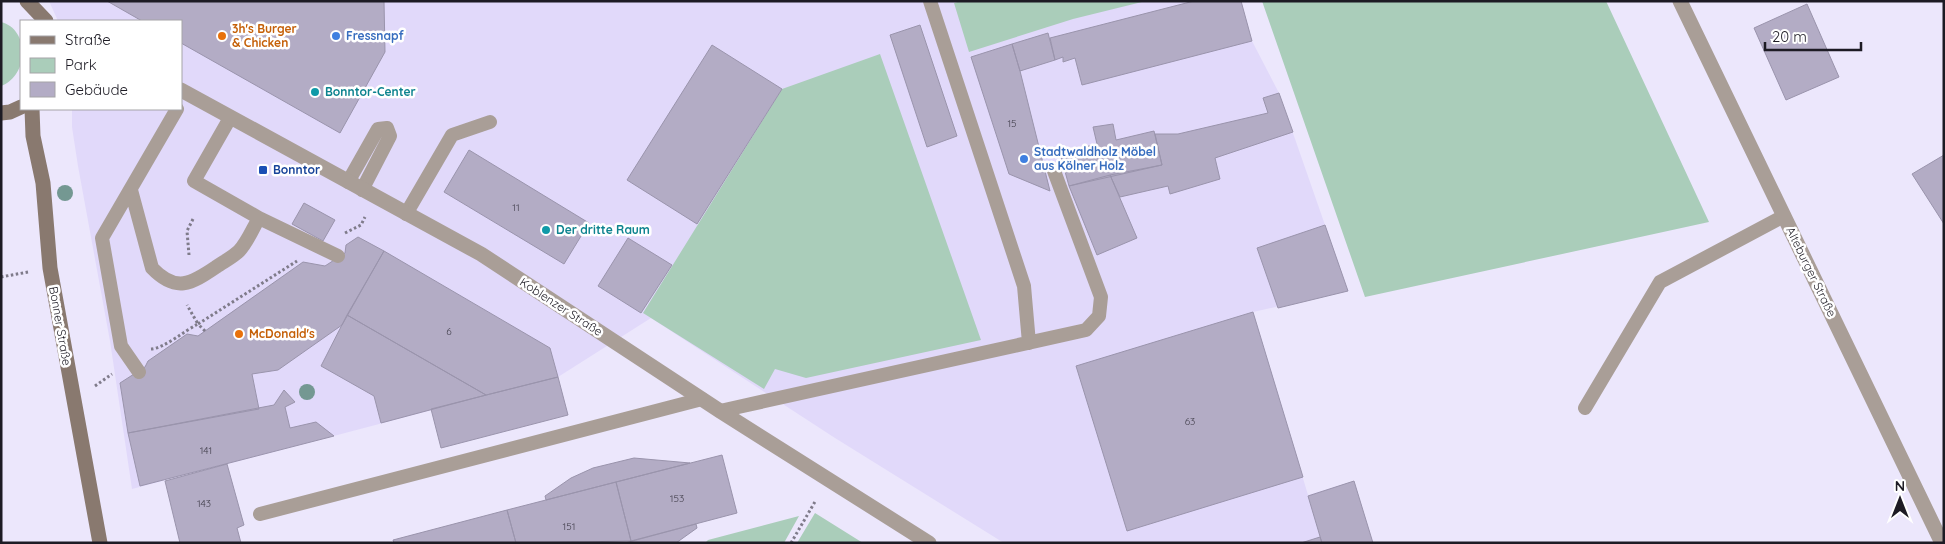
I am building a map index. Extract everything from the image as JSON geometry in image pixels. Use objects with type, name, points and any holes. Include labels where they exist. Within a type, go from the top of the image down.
[{"type":"main road","points":[[28,1],[45,20]]},
{"type":"main road","points":[[1,113],[10,112],[20,107]]},
{"type":"main road","name":"Bonner Straße","points":[[32,110],[34,136],[43,183],[50,268],[100,543]]},
{"type":"street","name":"Alteburger Straße","points":[[1680,1],[1942,543]]},
{"type":"street","name":"Koblenzer Straße","points":[[183,95],[230,118],[481,254],[720,411],[929,543]]},
{"type":"lane","points":[[930,1],[1024,286],[1028,343]]},
{"type":"lane","points":[[135,367],[121,346],[102,238],[176,110]]},
{"type":"lane","points":[[230,118],[194,181],[259,218],[338,256]]},
{"type":"lane","points":[[406,214],[452,135],[490,122]]},
{"type":"lane","points":[[348,182],[378,129],[387,128],[390,136],[362,190]]},
{"type":"lane","points":[[720,411],[1086,330],[1099,316],[1101,297],[1054,171]]},
{"type":"lane","points":[[131,190],[152,268],[170,283],[184,284],[196,281],[239,251],[259,218]]},
{"type":"lane","points":[[1585,408],[1660,282],[1784,216]]},
{"type":"lane","points":[[260,514],[702,399]]},
{"type":"path","points":[[73,400],[135,367],[148,350],[158,349],[318,247],[360,225],[376,198]]},
{"type":"path","points":[[184,284],[190,253],[187,231],[193,220]]},
{"type":"path","points":[[198,324],[205,331]]},
{"type":"path","points":[[791,543],[828,480]]},
{"type":"shaded area","points":[[49,1],[1241,1],[1252,41],[1279,93],[1348,291],[1253,312],[1308,495],[1354,481],[1373,543],[1004,543],[835,438],[651,318],[558,377],[132,489],[110,341],[78,166],[72,127],[72,110],[182,110],[182,20],[58,20]]},
{"type":"green space","points":[[961,1],[1146,1],[1073,19],[969,52],[954,3]]},
{"type":"green space","points":[[1262,1],[1606,1],[1709,222],[1365,297]]},
{"type":"green space","points":[[1,22],[10,26],[20,41],[20,66],[17,73],[10,81],[1,86]]},
{"type":"green space","points":[[880,54],[981,340],[806,378],[775,369],[764,389],[643,313],[782,89]]},
{"type":"green space","points":[[815,513],[863,543],[797,543]]},
{"type":"green space","points":[[799,516],[784,543],[705,543],[708,540]]},
{"type":"building","name":"Bonntor-Center","points":[[107,1],[384,1],[385,52],[340,133],[182,44],[182,20],[140,20]]},
{"type":"building","points":[[1194,1],[1241,1],[1252,41],[1082,85],[1075,58],[1063,62],[1063,57],[1055,60],[1050,38]]},
{"type":"building","points":[[1807,4],[1839,77],[1786,100],[1754,28]]},
{"type":"building","points":[[920,25],[957,136],[927,147],[890,35]]},
{"type":"building","points":[[1048,33],[1055,60],[1020,71],[1012,44]]},
{"type":"building","points":[[1012,44],[1050,191],[1009,174],[971,57]]},
{"type":"building","points":[[712,45],[782,89],[697,224],[627,180]]},
{"type":"building","points":[[1279,93],[1293,132],[1215,158],[1220,179],[1170,194],[1168,186],[1120,197],[1110,175],[1162,165],[1155,134],[1178,134],[1268,113],[1263,98]]},
{"type":"building","points":[[1113,124],[1116,140],[1154,131],[1162,165],[1069,186],[1061,157],[1065,152],[1097,144],[1093,127]]},
{"type":"building","points":[[469,150],[589,223],[564,264],[444,192]]},
{"type":"building","points":[[1944,155],[1944,224],[1912,174]]},
{"type":"building","points":[[1110,175],[1137,238],[1097,255],[1069,186]]},
{"type":"building","points":[[304,203],[335,220],[323,241],[292,224]]},
{"type":"building","points":[[1325,225],[1348,291],[1278,308],[1257,248]]},
{"type":"building","points":[[358,237],[384,251],[342,325],[278,370],[252,374],[259,409],[128,433],[120,383],[145,367],[148,361],[187,334],[198,336],[303,262],[325,266],[345,253],[346,245]]},
{"type":"building","points":[[628,238],[672,265],[641,313],[598,286]]},
{"type":"building","points":[[384,251],[550,348],[558,377],[486,395],[347,315]]},
{"type":"building","points":[[1253,312],[1303,477],[1127,531],[1076,366]]},
{"type":"building","points":[[347,315],[486,395],[381,423],[374,396],[321,366]]},
{"type":"building","points":[[558,377],[568,415],[441,448],[431,409]]},
{"type":"building","points":[[284,390],[295,402],[285,407],[290,428],[316,422],[334,436],[140,486],[128,433],[274,405]]},
{"type":"building","points":[[722,455],[737,513],[631,541],[616,482]]},
{"type":"building","points":[[634,458],[690,463],[546,500],[545,496],[571,478],[593,468]]},
{"type":"building","points":[[227,464],[244,525],[237,528],[241,543],[180,543],[165,481]]},
{"type":"building","points":[[1354,481],[1373,543],[1322,543],[1308,496]]},
{"type":"building","points":[[616,482],[631,541],[516,543],[507,510]]},
{"type":"building","points":[[507,510],[516,543],[394,543],[393,540]]},
{"type":"building","points":[[696,524],[697,528],[676,543],[625,543]]},
{"type":"building","points":[[1320,537],[1322,543],[1301,543]]},
{"type":"place","name":"3h's Burger & Chicken","points":[[222,36]]},
{"type":"place","name":"Fressnapf","points":[[336,36]]},
{"type":"place","name":"Bonntor-Center","points":[[315,92]]},
{"type":"place","name":"Stadtwaldholz Möbel aus Kölner Holz","points":[[1024,159]]},
{"type":"place","name":"Bonntor","points":[[263,170]]},
{"type":"place","name":"Der dritte Raum","points":[[546,230]]},
{"type":"place","name":"McDonald's","points":[[239,334]]}]
